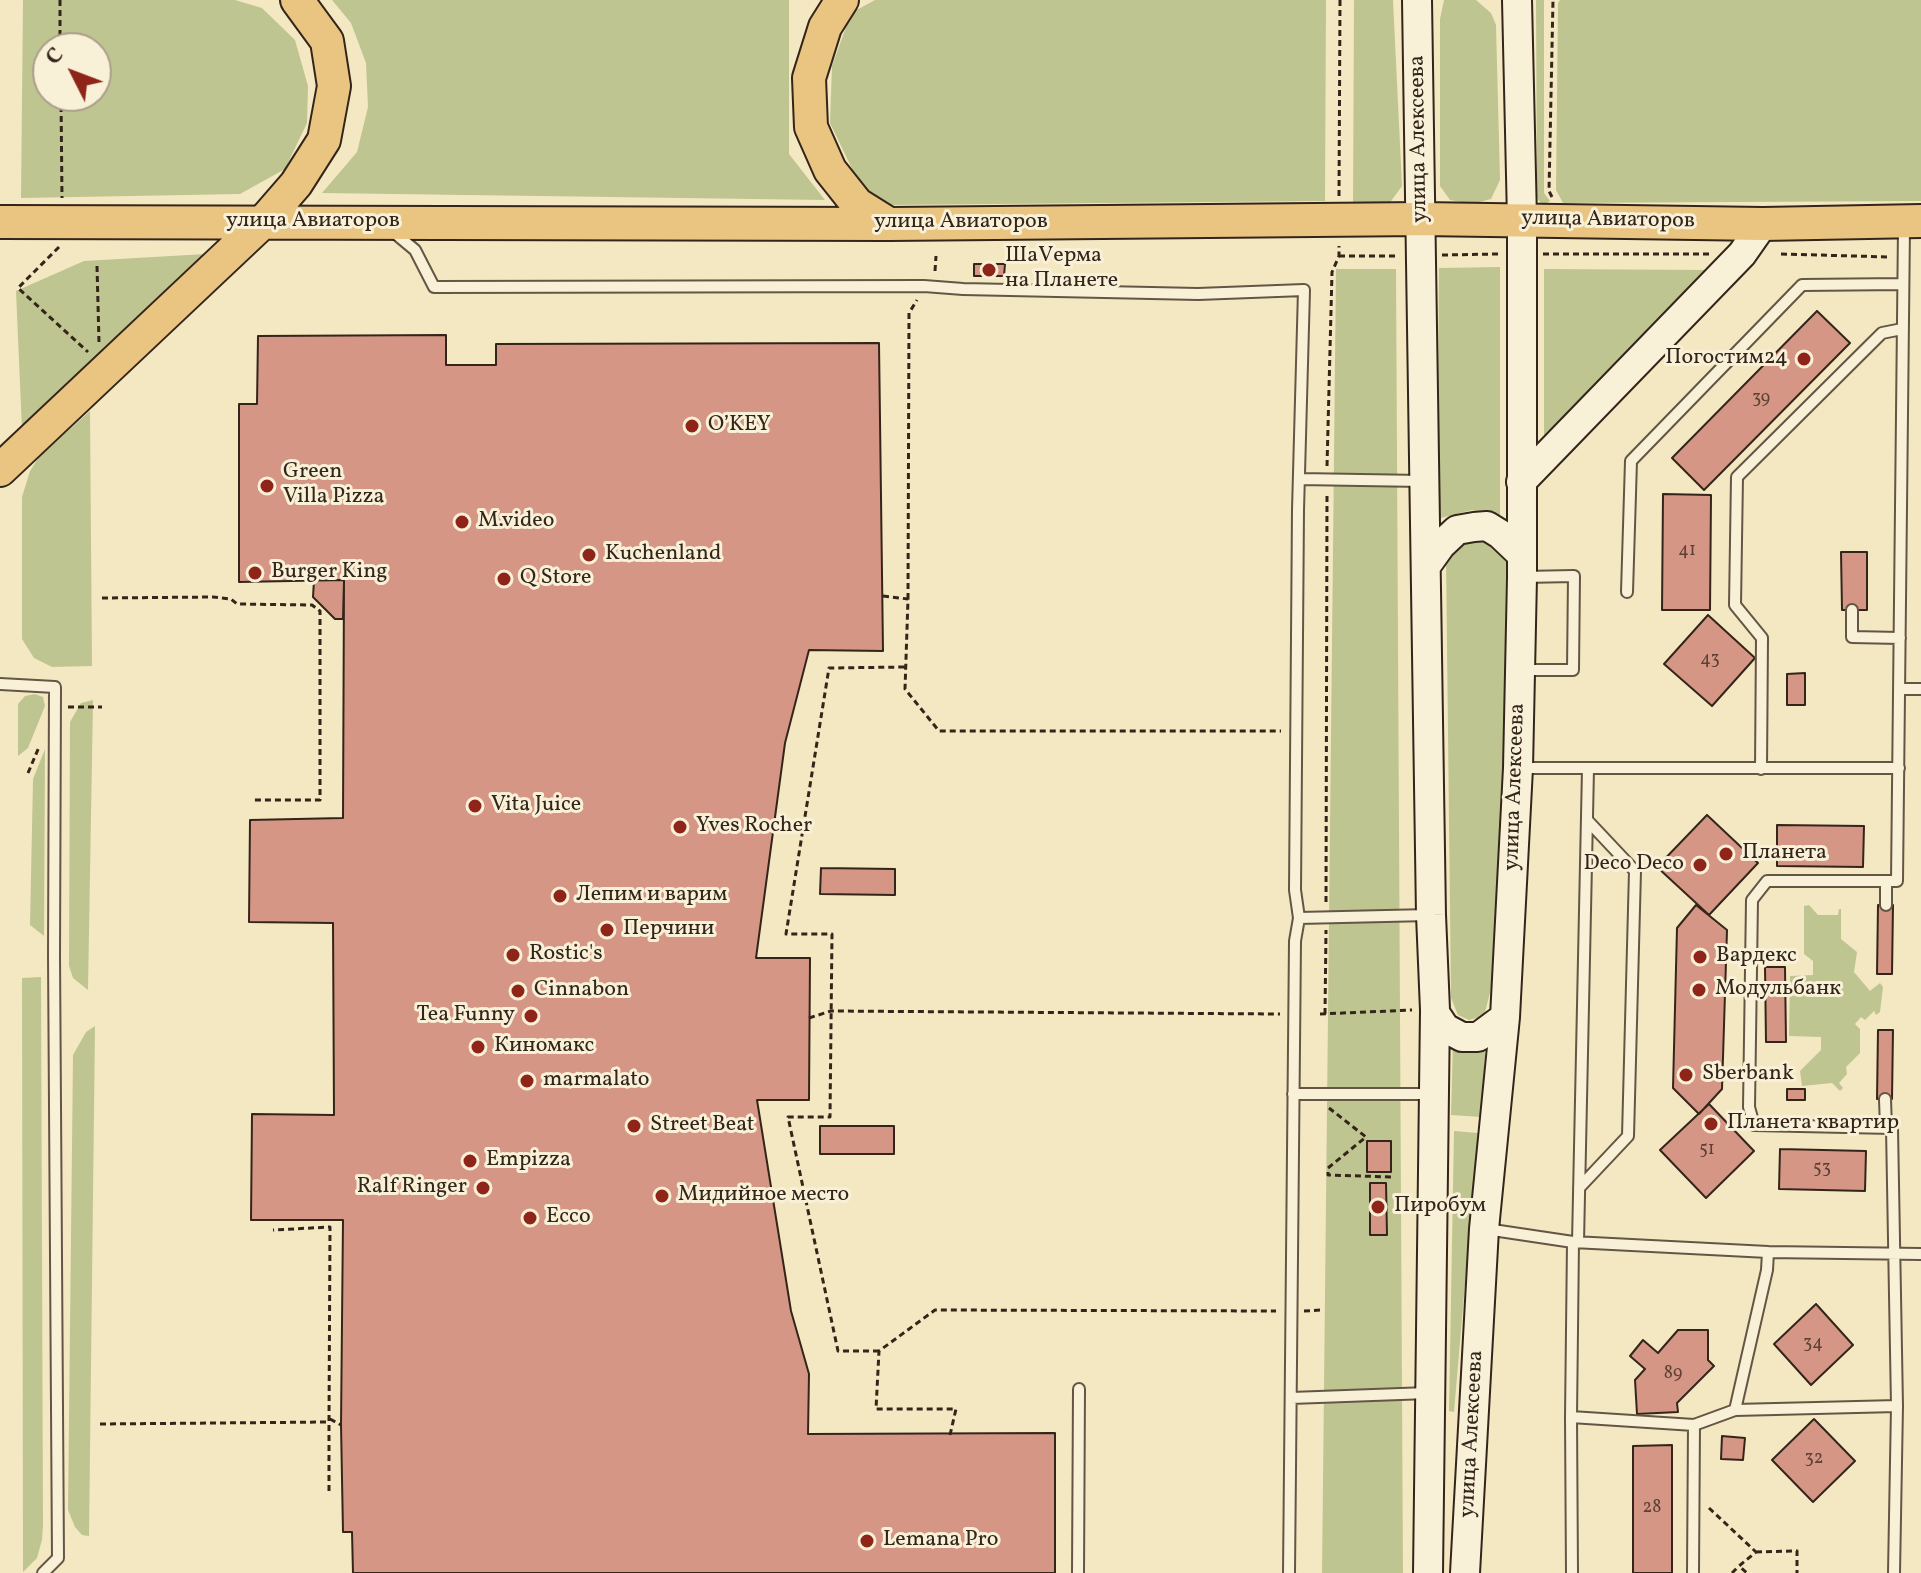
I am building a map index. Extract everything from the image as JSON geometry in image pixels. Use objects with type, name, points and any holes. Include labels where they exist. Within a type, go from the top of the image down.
[{"type":"main road","points":[[0,470],[263,222],[296,184],[324,140],[334,86],[327,41],[297,0]]},
{"type":"main road","points":[[842,0],[825,27],[809,78],[811,127],[830,170],[857,204],[889,224]]},
{"type":"main road","name":"улица Авиаторов","points":[[0,222],[889,224],[1522,219],[1763,224],[1912,221]]},
{"type":"street","name":"улица Алексеева","points":[[1417,0],[1435,1011],[1428,1573]]},
{"type":"street","name":"улица Алексеева","points":[[1465,1573],[1484,1229],[1505,1017],[1518,768],[1522,219],[1517,0]]},
{"type":"street","points":[[1521,482],[1742,254],[1763,224]]},
{"type":"street","points":[[1426,566],[1457,530],[1487,526],[1500,534],[1521,566]]},
{"type":"street","points":[[1435,1011],[1445,1028],[1462,1037],[1478,1037],[1505,1017]]},
{"type":"lane","points":[[1894,1573],[1897,1406],[1892,1128],[1754,1125],[1749,1107],[1752,900],[1767,881],[1897,881],[1902,284],[1903,256],[1912,221]]},
{"type":"lane","points":[[382,223],[415,250],[434,287],[924,286],[1198,294],[1304,290],[1289,1573]]},
{"type":"lane","points":[[1627,592],[1631,461],[1802,285],[1902,284]]},
{"type":"lane","points":[[1761,769],[1762,638],[1735,605],[1737,477],[1882,333],[1902,329]]},
{"type":"lane","points":[[1300,479],[1425,482]]},
{"type":"lane","points":[[1520,670],[1573,670],[1574,576],[1521,566]]},
{"type":"lane","points":[[1852,610],[1852,637],[1900,638]]},
{"type":"lane","points":[[0,684],[55,687],[58,1558],[43,1573]]},
{"type":"lane","points":[[1900,689],[1921,689]]},
{"type":"lane","points":[[1518,768],[1899,768]]},
{"type":"lane","points":[[1572,1573],[1571,1417],[1588,769]]},
{"type":"lane","points":[[1579,1188],[1628,1136],[1635,871],[1587,820]]},
{"type":"lane","points":[[1886,881],[1886,905]]},
{"type":"lane","points":[[1299,918],[1431,915]]},
{"type":"lane","points":[[1293,1094],[1434,1094]]},
{"type":"lane","points":[[1885,1099],[1886,1128]]},
{"type":"lane","points":[[1484,1229],[1576,1242],[1768,1252],[1921,1254]]},
{"type":"lane","points":[[1735,1410],[1767,1270],[1768,1252]]},
{"type":"lane","points":[[1078,1573],[1079,1389]]},
{"type":"lane","points":[[1291,1398],[1428,1393]]},
{"type":"lane","points":[[1571,1417],[1694,1425],[1735,1410],[1897,1406]]},
{"type":"lane","points":[[1693,1573],[1694,1425]]},
{"type":"path","points":[[60,0],[60,32]]},
{"type":"path","points":[[1339,209],[1340,0]]},
{"type":"path","points":[[1553,0],[1549,191],[1553,199]]},
{"type":"path","points":[[61,112],[62,202]]},
{"type":"path","points":[[63,243],[18,288],[88,352]]},
{"type":"path","points":[[1339,246],[1339,256],[1332,272],[1327,478],[1323,1014],[1435,1011]]},
{"type":"path","points":[[1439,255],[1501,254]]},
{"type":"path","points":[[1543,254],[1711,254]]},
{"type":"path","points":[[1781,254],[1903,256]]},
{"type":"path","points":[[936,256],[934,278],[924,286],[909,313],[905,689],[939,731],[1297,731]]},
{"type":"path","points":[[1339,256],[1399,256]]},
{"type":"path","points":[[97,266],[99,346]]},
{"type":"path","points":[[883,596],[908,599]]},
{"type":"path","points":[[102,598],[213,597],[231,599],[237,604],[312,605],[320,611],[327,611]]},
{"type":"path","points":[[251,800],[320,800],[320,611]]},
{"type":"path","points":[[906,667],[829,668],[786,934],[832,934],[830,1117],[788,1117],[838,1351],[879,1351],[935,1310],[1321,1310]]},
{"type":"path","points":[[809,1018],[831,1011],[1287,1014]]},
{"type":"path","points":[[1293,1108],[1328,1108],[1366,1137],[1328,1168],[1328,1175],[1391,1177]]},
{"type":"path","points":[[273,1230],[330,1227],[329,1491]]},
{"type":"path","points":[[879,1351],[876,1409],[956,1409],[950,1435]]},
{"type":"path","points":[[100,1424],[329,1420],[341,1425]]},
{"type":"path","points":[[1693,1495],[1756,1552]]},
{"type":"path","points":[[1732,1573],[1756,1552],[1797,1551],[1797,1573]]},
{"type":"path","points":[[1739,1566],[1747,1573]]},
{"type":"green space","points":[[23,0],[235,0],[262,8],[295,40],[308,86],[307,123],[285,169],[240,194],[21,198]]},
{"type":"green space","points":[[332,0],[789,0],[789,154],[825,200],[322,193],[357,152],[368,107],[366,63],[351,23]]},
{"type":"green space","points":[[875,0],[1326,0],[1325,201],[889,205],[875,198],[854,173],[830,123],[832,66],[851,13]]},
{"type":"green space","points":[[1354,0],[1393,0],[1402,186],[1386,208],[1353,207]]},
{"type":"green space","points":[[1444,0],[1476,0],[1491,13],[1496,25],[1500,180],[1491,199],[1472,204],[1450,200],[1440,186],[1440,19]]},
{"type":"green space","points":[[1536,0],[1544,0],[1544,193],[1550,201],[1543,206],[1537,198]]},
{"type":"green space","points":[[1560,0],[1921,0],[1921,201],[1563,203],[1556,190]]},
{"type":"green space","points":[[206,254],[22,430],[16,291],[84,261]]},
{"type":"green space","points":[[1500,267],[1500,517],[1472,510],[1437,519],[1439,268]]},
{"type":"green space","points":[[1336,269],[1396,269],[1403,1573],[1322,1573]]},
{"type":"green space","points":[[1544,269],[1709,270],[1544,439]]},
{"type":"green space","points":[[90,411],[92,666],[52,667],[34,658],[22,639],[22,497],[30,471],[39,457]]},
{"type":"green space","points":[[1473,533],[1506,554],[1505,758],[1492,985],[1484,1016],[1469,1020],[1458,1015],[1451,998],[1446,558]]},
{"type":"green space","points":[[35,694],[43,697],[45,706],[28,748],[18,756],[18,704],[25,696]]},
{"type":"green space","points":[[93,700],[88,990],[73,978],[69,966],[70,722],[81,703]]},
{"type":"green space","points":[[45,749],[44,936],[30,925],[33,779]]},
{"type":"green space","points":[[1809,905],[1818,915],[1838,915],[1841,909],[1841,939],[1857,952],[1854,972],[1870,991],[1880,983],[1883,987],[1880,1012],[1876,1015],[1874,1011],[1865,1020],[1861,1017],[1855,1024],[1860,1029],[1860,1053],[1846,1067],[1847,1074],[1839,1083],[1843,1088],[1840,1091],[1832,1083],[1802,1086],[1800,1071],[1821,1050],[1821,1037],[1789,1036],[1790,976],[1813,975],[1813,961],[1804,954],[1804,906]]},
{"type":"green space","points":[[41,977],[43,1525],[37,1558],[23,1572],[22,978]]},
{"type":"green space","points":[[95,1026],[89,1536],[82,1535],[75,1527],[68,1510],[73,1055],[86,1032]]},
{"type":"green space","points":[[1453,1041],[1486,1041],[1481,1117],[1451,1115]]},
{"type":"green space","points":[[1454,1131],[1478,1133],[1454,1412],[1449,1411]]},
{"type":"building","name":"ШаVерма на Планете","points":[[974,264],[1005,264],[1004,276],[974,276]]},
{"type":"building","points":[[1817,311],[1850,343],[1704,490],[1672,458]]},
{"type":"building","points":[[446,335],[446,365],[496,365],[496,344],[879,343],[883,651],[809,650],[785,743],[756,958],[810,958],[809,1100],[757,1100],[791,1311],[809,1374],[808,1434],[1055,1433],[1055,1573],[353,1573],[352,1532],[343,1532],[343,1220],[251,1220],[252,1114],[334,1115],[333,923],[249,922],[250,820],[343,818],[344,580],[239,582],[239,404],[257,404],[258,336]]},
{"type":"building","points":[[1663,494],[1711,495],[1710,610],[1662,610]]},
{"type":"building","points":[[1841,552],[1867,552],[1867,610],[1842,610]]},
{"type":"building","points":[[314,580],[344,580],[343,619],[335,619],[313,597]]},
{"type":"building","points":[[1708,615],[1755,658],[1712,706],[1664,664]]},
{"type":"building","points":[[1805,673],[1805,705],[1787,705],[1787,674]]},
{"type":"building","points":[[1707,815],[1758,863],[1709,915],[1657,867]]},
{"type":"building","points":[[1777,825],[1864,826],[1863,867],[1777,866]]},
{"type":"building","points":[[821,868],[895,869],[895,895],[820,894]]},
{"type":"building","points":[[1696,905],[1727,930],[1722,1089],[1699,1114],[1673,1088],[1677,928]]},
{"type":"building","points":[[1878,905],[1893,905],[1892,974],[1877,974]]},
{"type":"building","points":[[1765,967],[1785,967],[1786,1042],[1766,1042]]},
{"type":"building","points":[[1878,1030],[1893,1030],[1892,1099],[1877,1099]]},
{"type":"building","points":[[1787,1089],[1805,1089],[1805,1100],[1787,1100]]},
{"type":"building","points":[[1709,1104],[1754,1151],[1706,1198],[1660,1150]]},
{"type":"building","points":[[820,1126],[894,1126],[894,1154],[820,1154]]},
{"type":"building","points":[[1367,1141],[1391,1141],[1391,1172],[1367,1172]]},
{"type":"building","points":[[1780,1149],[1866,1151],[1865,1191],[1779,1189]]},
{"type":"building","name":"Пиробум","points":[[1370,1183],[1386,1183],[1387,1235],[1370,1235]]},
{"type":"building","points":[[1816,1304],[1853,1345],[1811,1385],[1774,1344]]},
{"type":"building","points":[[1678,1330],[1708,1330],[1708,1360],[1714,1366],[1677,1403],[1678,1412],[1637,1414],[1635,1380],[1645,1369],[1630,1356],[1643,1340],[1658,1353]]},
{"type":"building","points":[[1814,1419],[1855,1461],[1813,1502],[1772,1460]]},
{"type":"building","points":[[1722,1436],[1745,1438],[1743,1460],[1721,1459]]},
{"type":"building","points":[[1672,1445],[1672,1573],[1633,1573],[1633,1446]]},
{"type":"place","name":"ШаVерма на Планете","points":[[989,270]]},
{"type":"place","name":"Погостим24","points":[[1804,359]]},
{"type":"place","name":"O’KEY","points":[[692,426]]},
{"type":"place","name":"Green Villa Pizza","points":[[267,486]]},
{"type":"place","name":"M.video","points":[[462,522]]},
{"type":"place","name":"Kuchenland","points":[[589,555]]},
{"type":"place","name":"Burger King","points":[[255,573]]},
{"type":"place","name":"Q Store","points":[[504,579]]},
{"type":"place","name":"Vita Juice","points":[[475,806]]},
{"type":"place","name":"Yves Rocher","points":[[680,827]]},
{"type":"place","name":"Планета","points":[[1726,854]]},
{"type":"place","name":"Deco Deco","points":[[1700,865]]},
{"type":"place","name":"Лепим и варим","points":[[560,896]]},
{"type":"place","name":"Перчини","points":[[607,930]]},
{"type":"place","name":"Rostic's","points":[[513,955]]},
{"type":"place","name":"Вардекс","points":[[1700,957]]},
{"type":"place","name":"Модульбанк","points":[[1699,990]]},
{"type":"place","name":"Cinnabon","points":[[518,991]]},
{"type":"place","name":"Tea Funny","points":[[531,1016]]},
{"type":"place","name":"Киномакс","points":[[478,1047]]},
{"type":"place","name":"Sberbank","points":[[1686,1075]]},
{"type":"place","name":"marmalato","points":[[527,1081]]},
{"type":"place","name":"Планета квартир","points":[[1711,1124]]},
{"type":"place","name":"Street Beat","points":[[634,1126]]},
{"type":"place","name":"Empizza","points":[[470,1161]]},
{"type":"place","name":"Ralf Ringer","points":[[483,1188]]},
{"type":"place","name":"Мидийное место","points":[[662,1196]]},
{"type":"place","name":"Пиробум","points":[[1378,1207]]},
{"type":"place","name":"Ecco","points":[[530,1218]]},
{"type":"place","name":"Lemana Pro","points":[[867,1541]]}]
